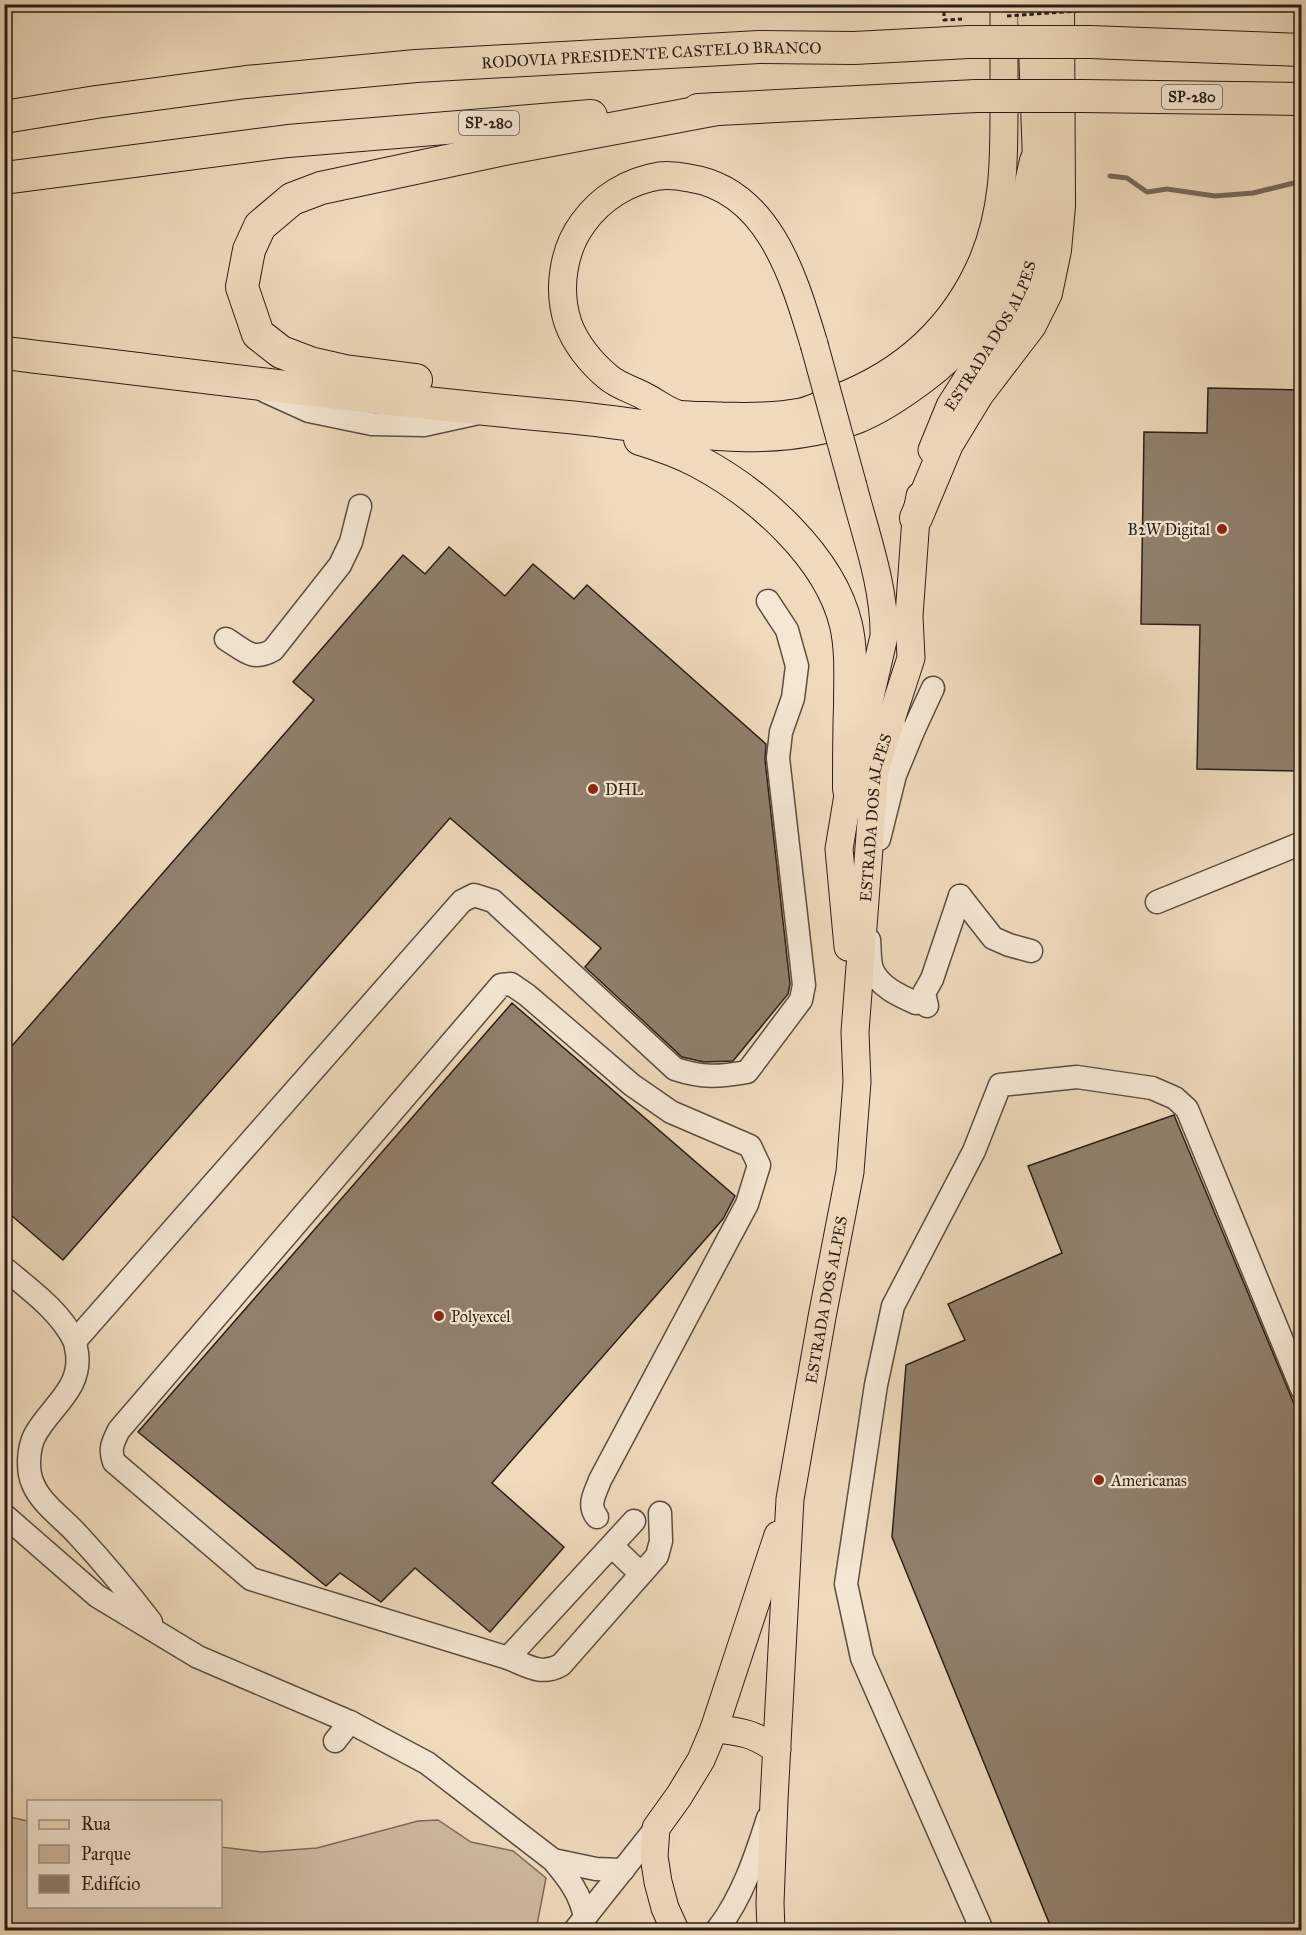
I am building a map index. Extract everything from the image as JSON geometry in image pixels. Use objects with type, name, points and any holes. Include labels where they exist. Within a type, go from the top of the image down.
[{"type":"highway","points":[[916,518],[947,444],[978,393],[1030,326],[1046,292],[1055,250],[1059,206],[1058,4]]},
{"type":"highway","name":"RODOVIA PRESIDENTE CASTELO BRANCO","points":[[4,117],[246,82],[416,66],[759,47],[854,48],[968,30],[1090,42],[1302,50]]},
{"type":"highway","points":[[1175,45],[1302,30]]},
{"type":"highway","name":"SP-280","points":[[4,178],[298,140],[575,116],[976,96],[1302,99]]},
{"type":"highway","points":[[676,414],[345,371],[310,363],[281,352],[258,334],[242,286],[244,269],[249,250],[260,226],[292,199],[321,188],[498,150],[717,109]]},
{"type":"highway","points":[[4,353],[735,436],[803,431],[857,416],[905,390],[940,363],[968,335],[991,304],[1003,278],[1036,161]]},
{"type":"highway","points":[[576,418],[669,448],[699,462],[733,483],[768,511],[797,539],[818,565],[835,595],[846,625],[851,676],[849,789]]},
{"type":"main road","name":"ESTRADA DOS ALPES","points":[[771,1930],[774,1800],[790,1499],[850,1172],[856,1082],[855,1032],[874,769],[911,658],[909,615],[916,518],[923,479],[934,442],[950,406],[1009,313],[1024,283],[1035,245],[1038,204],[1031,4]]},
{"type":"main road","points":[[855,1032],[839,849],[849,789],[885,636],[885,618],[853,486],[814,344],[801,300],[785,260],[758,217],[742,200],[722,187],[699,179],[669,175],[648,178],[617,190],[588,215],[572,237],[565,262],[563,294],[568,323],[585,353],[610,379],[676,414],[755,417],[803,412],[847,394],[886,375],[918,352],[958,308],[983,260],[998,216],[1004,177],[1002,11]]},
{"type":"main road","name":"ESTRADA DOS ALPES","points":[[656,1828],[701,1760],[714,1729],[790,1499]]},
{"type":"main road","points":[[714,1729],[736,1731],[761,1738],[777,1750]]},
{"type":"main road","points":[[656,1828],[654,1856],[658,1882],[665,1908],[675,1930]]},
{"type":"street","points":[[226,639],[253,656],[261,657],[273,650],[340,565],[351,542],[360,506]]},
{"type":"street","points":[[75,1341],[462,901],[474,895],[493,901],[675,1069],[692,1074],[718,1077],[747,1072],[801,1000],[804,986],[778,758],[781,732],[793,698],[797,666],[787,630],[768,601]]},
{"type":"street","points":[[933,688],[896,775],[876,851],[870,894],[869,940],[872,968],[880,981],[896,993],[921,1005],[960,896],[993,938],[1031,951]]},
{"type":"street","points":[[874,769],[900,738],[914,729]]},
{"type":"street","points":[[1157,902],[1302,843]]},
{"type":"street","points":[[597,1517],[591,1510],[600,1480],[747,1204],[759,1165],[750,1146],[671,1113],[632,1085],[527,995],[511,984],[501,985],[119,1430],[112,1443],[111,1453],[114,1462],[251,1579],[508,1658],[539,1671],[551,1671],[561,1665],[641,1574],[660,1549],[660,1513]]},
{"type":"street","points":[[982,1930],[862,1658],[846,1584],[876,1385],[893,1306],[974,1151],[1000,1085],[1077,1077],[1152,1088],[1175,1098],[1187,1109],[1302,1389]]},
{"type":"street","points":[[4,1268],[39,1297],[61,1321],[75,1341],[78,1363],[74,1380],[66,1395],[34,1436],[29,1460],[32,1484],[44,1501],[76,1532],[119,1580],[159,1633]]},
{"type":"street","points":[[4,1515],[97,1596],[159,1633],[177,1647],[350,1722],[427,1763],[553,1860],[570,1880],[580,1898],[580,1924]]},
{"type":"street","points":[[508,1658],[634,1521]]},
{"type":"street","points":[[612,1546],[641,1574]]},
{"type":"street","points":[[335,1741],[350,1722]]},
{"type":"street","points":[[717,1930],[744,1884],[774,1800]]},
{"type":"street","name":"ESTRADA DOS ALPES","points":[[580,1924],[656,1828]]},
{"type":"street","points":[[553,1860],[596,1869],[623,1870]]},
{"type":"path","points":[[944,4],[944,20],[968,30]]},
{"type":"path","points":[[1002,11],[1119,8],[1134,4]]},
{"type":"green space","points":[[5,1816],[27,1821],[27,1908],[222,1908],[222,1847],[262,1852],[317,1848],[418,1821],[438,1820],[471,1842],[513,1851],[546,1878],[536,1930],[5,1930]]},
{"type":"building","name":"B2W Digital","points":[[1208,388],[1302,390],[1302,771],[1197,769],[1200,625],[1141,624],[1144,432],[1207,433]]},
{"type":"building","points":[[449,547],[505,596],[533,564],[574,599],[587,585],[766,744],[765,760],[790,984],[788,994],[733,1061],[704,1062],[682,1057],[585,967],[601,948],[450,818],[63,1260],[4,1209],[4,1055],[314,700],[293,682],[403,555],[425,574]]},
{"type":"building","name":"Polyexcel","points":[[512,1003],[735,1196],[723,1219],[492,1483],[564,1547],[490,1632],[415,1568],[381,1602],[340,1573],[326,1586],[138,1432]]},
{"type":"building","name":"Americanas","points":[[1174,1115],[1302,1423],[1302,1930],[1052,1930],[892,1537],[906,1365],[965,1340],[948,1304],[1062,1253],[1028,1166]]},
{"type":"waterway","points":[[1110,176],[1127,178],[1147,192],[1167,189],[1215,196],[1253,193],[1302,181]]},
{"type":"place","name":"B2W Digital","points":[[1222,529]]},
{"type":"place","name":"DHL","points":[[593,789]]},
{"type":"place","name":"Polyexcel","points":[[439,1316]]},
{"type":"place","name":"Americanas","points":[[1099,1480]]}]
